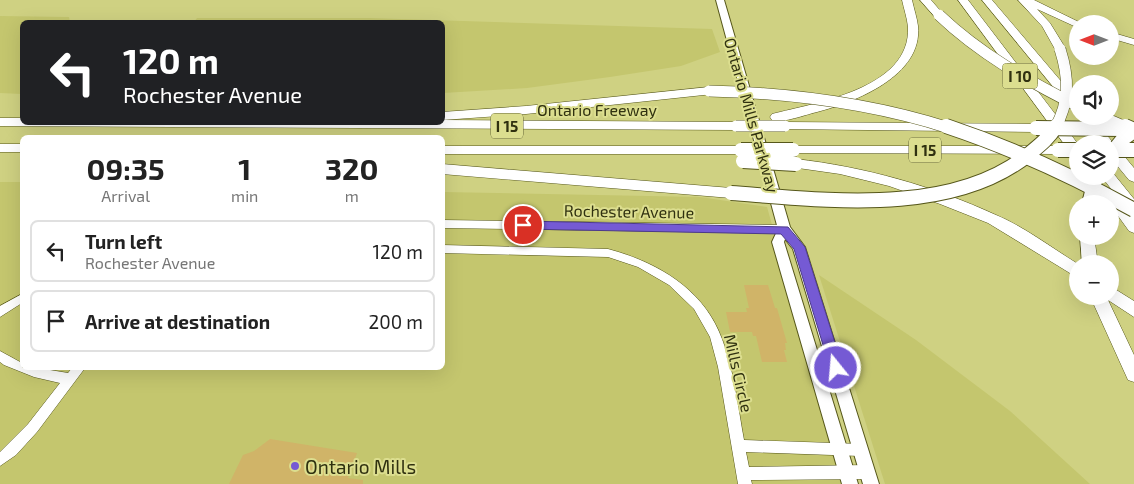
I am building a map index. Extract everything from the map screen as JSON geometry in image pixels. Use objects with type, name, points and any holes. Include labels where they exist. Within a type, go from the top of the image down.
[{"type":"highway","points":[[780,121],[833,105],[855,96],[884,80],[902,61],[912,40],[913,20],[907,0]]},
{"type":"highway","points":[[925,0],[939,16],[965,39],[1003,66],[1069,102]]},
{"type":"highway","name":"I 10","points":[[963,0],[1069,140]]},
{"type":"highway","points":[[972,0],[1076,135]]},
{"type":"highway","name":"I 10","points":[[987,0],[1069,96]]},
{"type":"highway","points":[[445,170],[833,200],[869,201],[904,198],[939,193],[968,186],[1020,162],[1039,148],[1052,133],[1067,102],[1069,84],[1066,66],[1054,37],[1041,19],[1023,0]]},
{"type":"highway","points":[[1027,0],[1069,20]]},
{"type":"highway","points":[[1119,38],[1134,42]]},
{"type":"highway","points":[[445,116],[526,110],[709,91],[749,91],[805,95],[871,106],[966,132],[1010,149],[1083,182],[1134,209]]},
{"type":"highway","name":"Ontario Freeway","points":[[278,125],[664,126],[780,121],[1131,130]]},
{"type":"highway","name":"Ontario Freeway","points":[[0,122],[20,122]]},
{"type":"highway","points":[[1091,125],[1100,135]]},
{"type":"highway","points":[[1119,125],[1131,130],[1119,144]]},
{"type":"highway","points":[[0,148],[20,148]]},
{"type":"highway","points":[[1119,149],[1134,150]]},
{"type":"highway","name":"I 15","points":[[445,150],[615,150],[742,155],[793,150],[1069,151]]},
{"type":"highway","points":[[742,155],[840,170],[892,182],[945,200],[993,219],[1069,266]]},
{"type":"highway","points":[[1119,160],[1134,177]]},
{"type":"highway","points":[[1103,185],[1134,227]]},
{"type":"highway","points":[[1115,185],[1134,209]]},
{"type":"highway","points":[[1119,299],[1134,310]]},
{"type":"highway","points":[[1102,305],[1134,373]]},
{"type":"main road","name":"Ontario Mills Parkway","points":[[720,0],[784,230],[799,247],[869,478]]},
{"type":"main road","name":"Ontario Mills Parkway","points":[[784,230],[778,242],[848,478]]},
{"type":"street","name":"Rochester Avenue","points":[[445,224],[784,230]]},
{"type":"street","name":"Mills Circle","points":[[445,249],[608,253],[646,266],[670,280],[693,300],[710,324],[716,337],[723,362],[744,479]]},
{"type":"street","points":[[0,312],[20,299]]},
{"type":"street","points":[[0,356],[20,367]]},
{"type":"street","points":[[26,370],[42,375],[70,379]]},
{"type":"street","points":[[0,460],[42,417],[77,370]]},
{"type":"street","points":[[739,446],[861,450]]},
{"type":"street","points":[[744,479],[869,478]]},
{"type":"shaded area","points":[[0,16],[69,17],[70,20],[20,20],[20,94],[0,93]]},
{"type":"shaded area","points":[[197,18],[369,18],[431,20],[196,20]]},
{"type":"shaded area","points":[[445,20],[712,29],[720,52],[681,66],[527,88],[445,93]]},
{"type":"shaded area","name":"Ontario Mills","points":[[0,182],[20,182],[20,370],[445,370],[445,192],[700,197],[767,207],[845,484],[0,484]]},
{"type":"shaded area","points":[[819,275],[916,340],[1010,411],[1090,484],[885,484]]},
{"type":"building","points":[[744,285],[768,285],[787,343],[785,343],[786,350],[784,350],[787,362],[762,362],[756,336],[753,336],[752,332],[730,332],[726,312],[747,312],[746,308],[749,308]]},
{"type":"building","name":"Ontario Mills","points":[[270,439],[357,453],[348,478],[363,480],[363,484],[229,484],[243,455],[254,451]]},
{"type":"place","name":"Ontario Mills","points":[[295,466]]},
{"type":"route","points":[[523,225],[784,230],[799,247],[836,368]]}]
